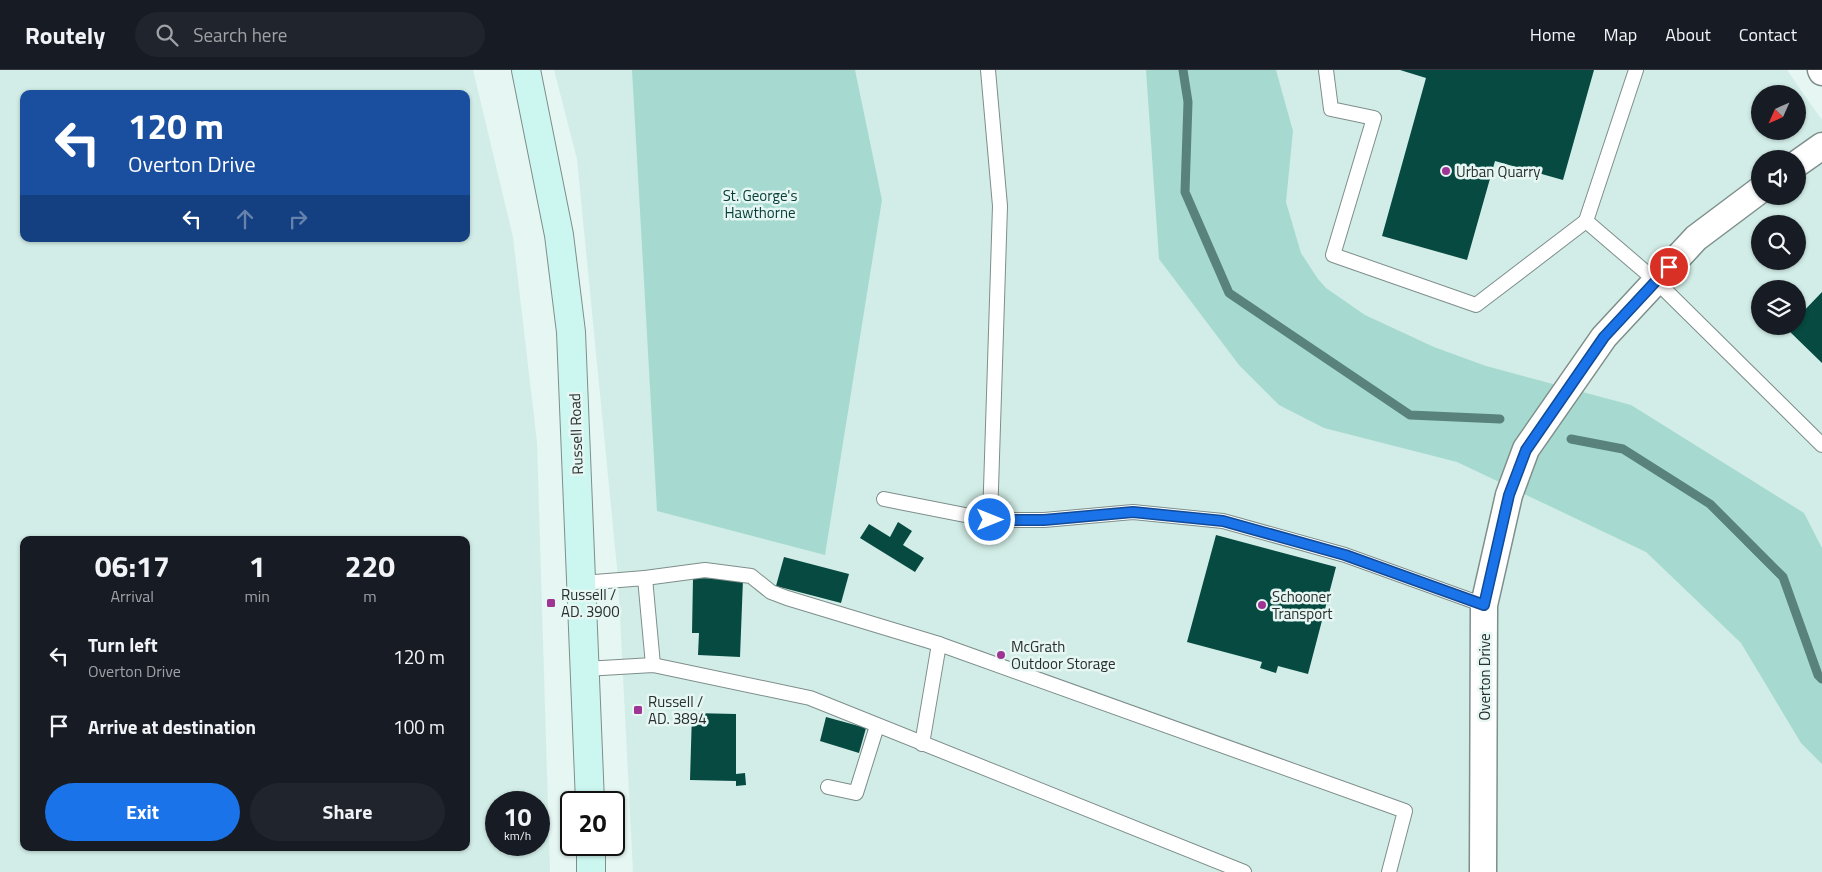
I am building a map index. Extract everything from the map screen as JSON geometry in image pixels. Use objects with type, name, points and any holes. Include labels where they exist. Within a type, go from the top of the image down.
[{"type":"main road","name":"Russell Road","points":[[526,70],[559,236],[571,332],[590,791]]},
{"type":"main road","points":[[591,856],[591,872]]},
{"type":"street","points":[[1806,157],[1822,146]]},
{"type":"street","name":"Overton Drive","points":[[1483,872],[1484,605],[1509,495],[1526,450],[1604,337],[1696,238],[1751,197]]},
{"type":"lane","points":[[988,70],[1000,206],[990,520]]},
{"type":"lane","points":[[1326,70],[1331,109],[1374,118],[1333,255],[1476,305],[1586,221],[1636,70]]},
{"type":"lane","points":[[1586,221],[1656,282],[1822,445]]},
{"type":"lane","points":[[884,499],[990,520],[1044,520],[1133,512],[1223,521],[1345,555],[1484,605]]},
{"type":"lane","points":[[582,583],[645,578],[705,570],[751,576],[771,592],[787,598],[939,644],[1406,811],[1389,872]]},
{"type":"lane","points":[[645,578],[653,665]]},
{"type":"lane","points":[[922,744],[939,644]]},
{"type":"lane","points":[[585,670],[653,665],[810,698],[1244,872]]},
{"type":"lane","points":[[828,787],[856,793],[877,726]]},
{"type":"shaded area","points":[[0,70],[473,70],[513,237],[537,442],[548,791],[485,791],[485,856],[550,856],[550,872],[0,872]]},
{"type":"shaded area","points":[[554,70],[1787,70],[1798,85],[1751,85],[1751,140],[1806,140],[1806,97],[1822,120],[1822,872],[633,872],[618,578],[577,159]]},
{"type":"green space","name":"St. George's Hawthorne","points":[[632,70],[855,70],[882,200],[825,555],[657,511]]},
{"type":"green space","points":[[1146,70],[1276,70],[1293,131],[1286,202],[1301,253],[1326,288],[1365,315],[1434,347],[1486,366],[1631,405],[1804,513],[1822,548],[1822,764],[1801,743],[1741,643],[1646,552],[1457,462],[1324,428],[1279,405],[1239,365],[1159,259]]},
{"type":"building","name":"Urban Quarry","points":[[1400,70],[1594,70],[1563,180],[1495,161],[1467,260],[1382,236],[1426,78]]},
{"type":"building","points":[[1822,292],[1822,363],[1793,335],[1806,335],[1806,309]]},
{"type":"building","points":[[898,522],[912,531],[903,545],[924,558],[915,572],[860,538],[869,524],[890,537]]},
{"type":"building","name":"Schooner Transport","points":[[1216,535],[1336,567],[1308,674],[1278,666],[1276,673],[1260,668],[1262,662],[1187,642]]},
{"type":"building","points":[[784,557],[849,574],[841,603],[776,586]]},
{"type":"building","points":[[693,578],[743,579],[740,657],[698,655],[699,633],[692,633]]},
{"type":"building","points":[[692,713],[736,714],[736,774],[745,773],[746,785],[736,786],[736,781],[690,780]]},
{"type":"building","points":[[826,717],[866,728],[859,753],[820,741]]},
{"type":"waterway","points":[[1183,70],[1188,102],[1185,192],[1229,293],[1410,415],[1500,419]]},
{"type":"waterway","points":[[1571,439],[1623,449],[1710,504],[1783,577],[1818,675],[1822,679]]},
{"type":"place","name":"Urban Quarry","points":[[1446,171]]},
{"type":"place","name":"Russell / AD. 3900","points":[[551,603]]},
{"type":"place","name":"Schooner Transport","points":[[1262,605]]},
{"type":"place","name":"McGrath Outdoor Storage","points":[[1001,655]]},
{"type":"place","name":"Russell / AD. 3894","points":[[638,710]]},
{"type":"route","points":[[990,520],[1044,520],[1133,512],[1223,521],[1345,555],[1484,605],[1509,495],[1526,450],[1604,337],[1669,267]]}]
